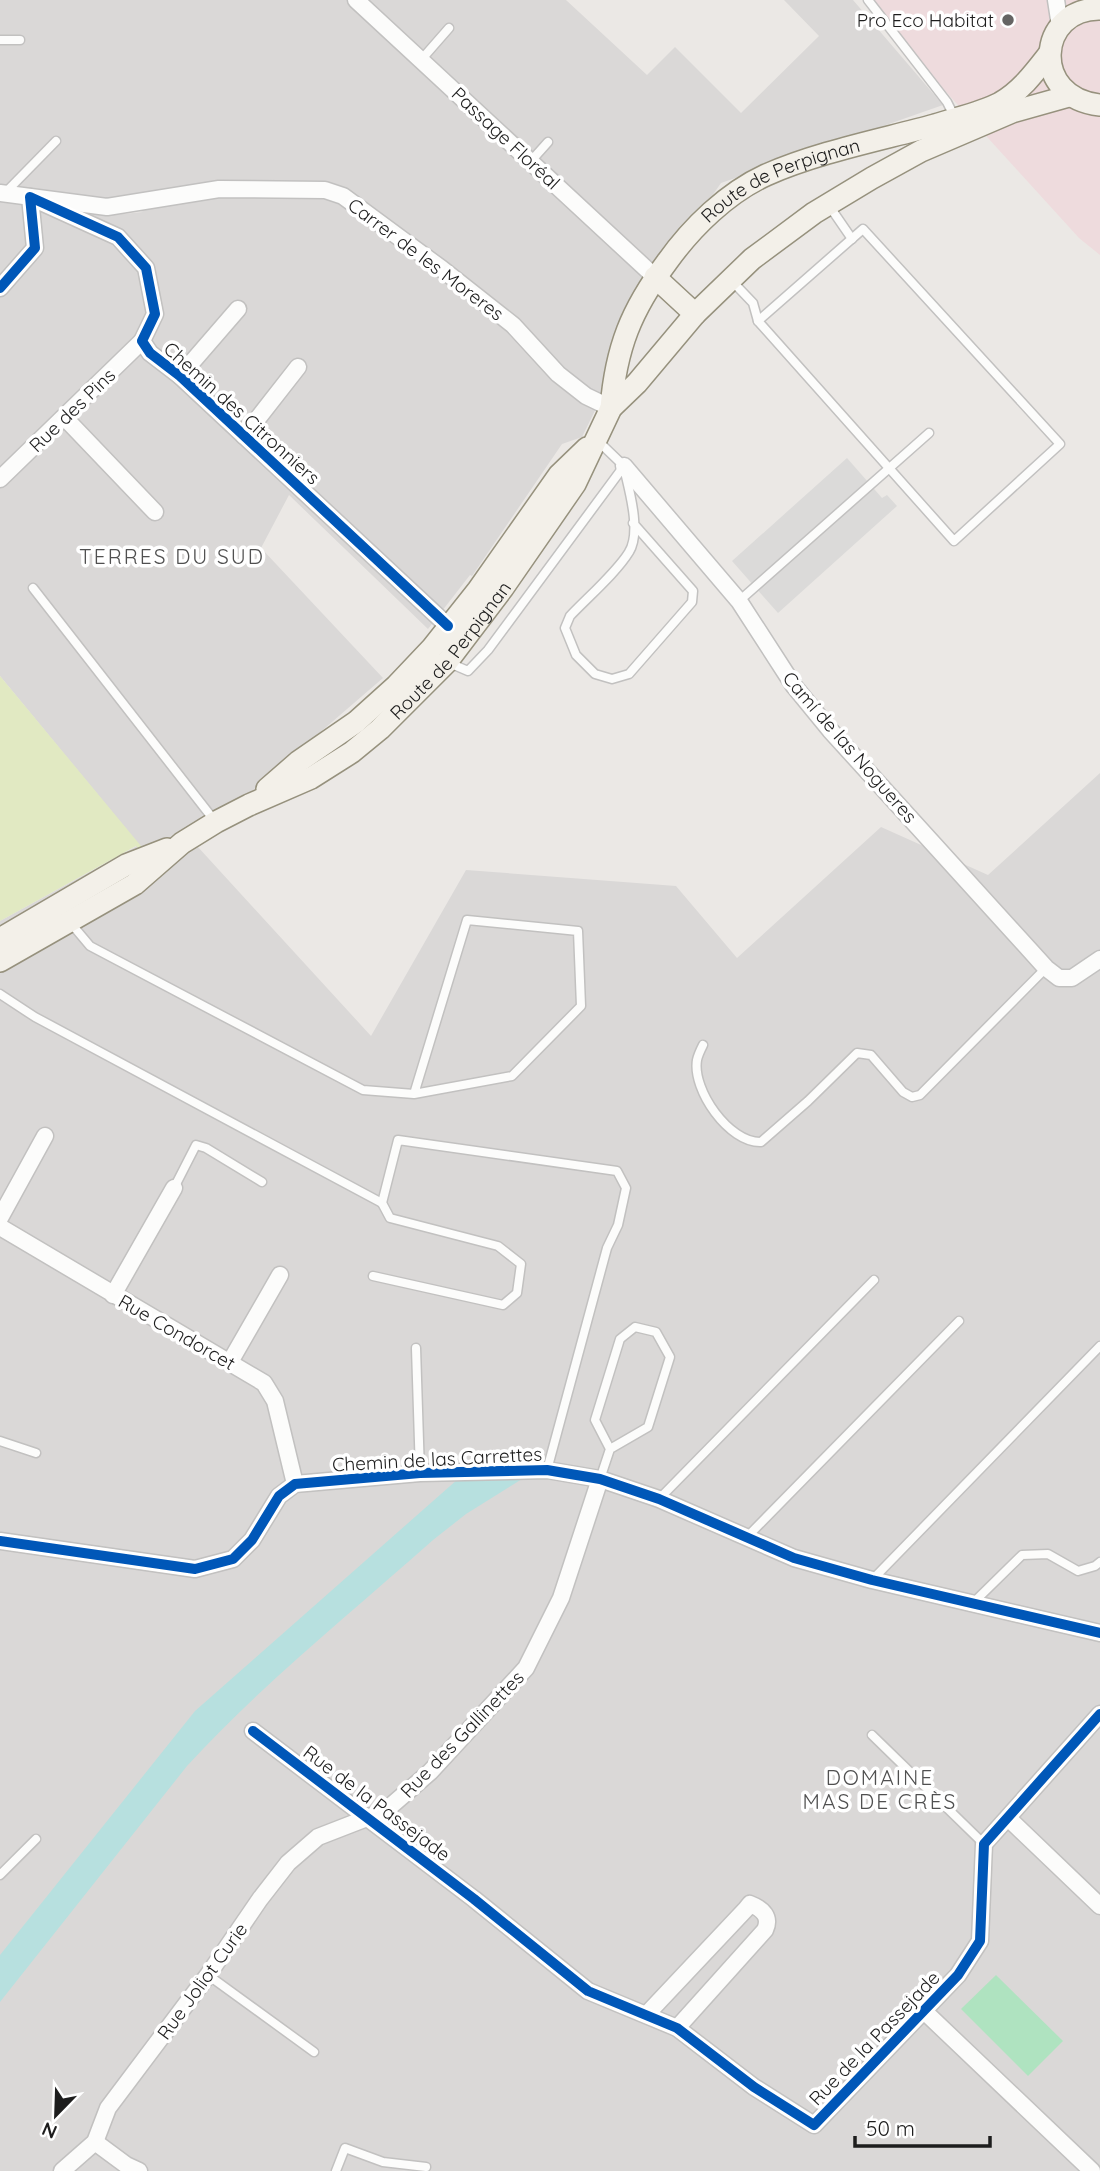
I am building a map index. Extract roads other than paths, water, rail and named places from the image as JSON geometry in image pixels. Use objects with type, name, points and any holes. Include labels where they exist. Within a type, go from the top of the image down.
[{"type":"main road","points":[[1060,26],[1073,15],[1100,6]]},
{"type":"main road","name":"Route de Perpignan","points":[[611,408],[637,383],[695,314],[752,259],[828,205],[1000,103],[1022,87],[1049,54],[1052,39],[1060,26]]},
{"type":"main road","points":[[1049,54],[1051,70],[1058,84],[1069,96],[1085,103],[1100,105]]},
{"type":"main road","name":"Route de Perpignan","points":[[0,961],[126,865],[182,843],[249,805],[311,778],[352,752],[400,711],[447,662],[575,484],[611,408],[621,344],[639,302],[655,277],[696,226],[728,199],[765,176],[814,159],[957,127],[1069,96]]},
{"type":"main road","points":[[655,277],[695,314]]},
{"type":"main road","name":"Route de Perpignan","points":[[249,805],[298,762],[356,722],[396,686],[432,648],[478,590],[559,475],[596,439]]},
{"type":"main road","name":"Route de Perpignan","points":[[0,939],[65,911]]},
{"type":"street","name":"Passage Floréal","points":[[356,0],[655,277]]},
{"type":"street","points":[[1056,0],[1060,26]]},
{"type":"street","points":[[1095,0],[1100,6]]},
{"type":"street","name":"Carrer de les Moreres","points":[[2,193],[107,207],[219,189],[325,190],[343,196],[513,325],[558,373],[586,396],[611,408]]},
{"type":"street","points":[[0,288],[35,248],[30,197]]},
{"type":"street","name":"Chemin des Citronniers","points":[[30,197],[118,237],[146,268],[155,314],[142,341],[149,353],[180,376],[448,626]]},
{"type":"street","points":[[180,376],[238,309]]},
{"type":"street","name":"Rue des Pins","points":[[0,480],[142,341]]},
{"type":"street","points":[[244,436],[298,367]]},
{"type":"street","points":[[65,418],[155,512]]},
{"type":"street","name":"Camí de las Nogueres","points":[[624,466],[739,601],[794,687],[830,730],[1046,968]]},
{"type":"street","points":[[1046,968],[1059,978],[1072,978],[1100,959]]},
{"type":"street","points":[[0,1218],[45,1136]]},
{"type":"street","points":[[113,1295],[174,1188]]},
{"type":"street","name":"Rue Condorcet","points":[[0,1227],[264,1383],[275,1401],[295,1484]]},
{"type":"street","points":[[230,1362],[280,1275]]},
{"type":"street","name":"Chemin de las Carrettes","points":[[295,1484],[420,1473],[547,1470],[600,1479],[659,1499],[794,1558],[872,1580],[1100,1633]]},
{"type":"street","name":"Rue des Gallinettes","points":[[368,1818],[386,1811],[430,1772],[526,1668],[561,1598],[600,1479]]},
{"type":"street","points":[[0,1541],[195,1569],[233,1559],[252,1540],[279,1496],[295,1484]]},
{"type":"street","points":[[984,1844],[1100,1714]]},
{"type":"street","name":"Rue de la Passejade","points":[[253,1731],[474,1899],[588,1991],[677,2028],[754,2087],[814,2125],[958,1975],[980,1941],[984,1844]]},
{"type":"street","name":"Rue Joliot Curie","points":[[62,2171],[95,2142],[108,2108],[288,1863],[318,1837],[368,1818]]},
{"type":"street","points":[[1007,1818],[1100,1906]]},
{"type":"street","points":[[647,2014],[750,1905],[758,1907],[767,1916],[765,1930],[677,2028]]},
{"type":"street","points":[[924,2011],[1083,2168]]},
{"type":"street","points":[[95,2142],[126,2165],[139,2171]]},
{"type":"lane","points":[[868,0],[947,102],[957,127]]},
{"type":"lane","points":[[421,60],[449,28]]},
{"type":"lane","points":[[0,40],[20,40]]},
{"type":"lane","points":[[2,193],[56,141]]},
{"type":"lane","points":[[531,161],[548,142]]},
{"type":"lane","points":[[828,205],[852,239]]},
{"type":"lane","points":[[731,280],[753,303],[758,321],[954,541],[1060,444],[863,229],[758,321]]},
{"type":"lane","points":[[739,601],[929,433]]},
{"type":"lane","name":"Camí de las Nogueres","points":[[596,439],[624,466]]},
{"type":"lane","points":[[624,466],[632,502],[633,523],[634,535],[630,551],[570,616],[565,628],[576,655],[595,674],[612,679],[629,674],[692,602],[693,591],[633,523]]},
{"type":"lane","points":[[447,662],[468,671],[488,650],[624,466]]},
{"type":"lane","points":[[33,588],[216,822]]},
{"type":"lane","points":[[65,911],[90,946],[363,1090],[414,1094],[512,1076],[582,1006],[578,931],[467,919],[414,1094]]},
{"type":"lane","points":[[703,1045],[697,1061],[698,1072],[711,1104],[723,1124],[736,1135],[761,1142],[857,1053],[871,1055],[903,1092],[912,1097],[920,1095],[1046,968]]},
{"type":"lane","points":[[0,994],[35,1017],[382,1203],[390,1218],[498,1246],[521,1264],[517,1293],[503,1305],[373,1276]]},
{"type":"lane","points":[[382,1203],[398,1140],[617,1171],[626,1188],[618,1225],[607,1248],[547,1470]]},
{"type":"lane","points":[[174,1188],[196,1145],[206,1148],[262,1182]]},
{"type":"lane","points":[[659,1499],[874,1280]]},
{"type":"lane","points":[[746,1538],[959,1321]]},
{"type":"lane","points":[[600,1479],[610,1448],[648,1427],[670,1357],[656,1332],[635,1327],[620,1339],[595,1420],[610,1448]]},
{"type":"lane","points":[[872,1580],[1100,1346]]},
{"type":"lane","points":[[416,1348],[420,1473]]},
{"type":"lane","points":[[0,1441],[36,1453]]},
{"type":"lane","points":[[973,1602],[1022,1555],[1048,1554],[1078,1571],[1100,1562]]},
{"type":"lane","points":[[872,1735],[984,1844]]},
{"type":"lane","points":[[0,1875],[36,1839]]},
{"type":"lane","points":[[208,1975],[314,2052]]},
{"type":"lane","points":[[336,2171],[345,2148],[383,2162],[426,2166]]},
{"type":"water","points":[[458,1479],[522,1479],[466,1514],[433,1540],[245,1706],[187,1766],[0,2002],[0,1955],[195,1711]]},
{"type":"place","name":"Pro Eco Habitat","points":[[1008,20]]},
{"type":"district","name":"TERRES DU SUD","points":[[172,556]]},
{"type":"district","name":"DOMAINE MAS DE CRÈS","points":[[880,1789]]}]
